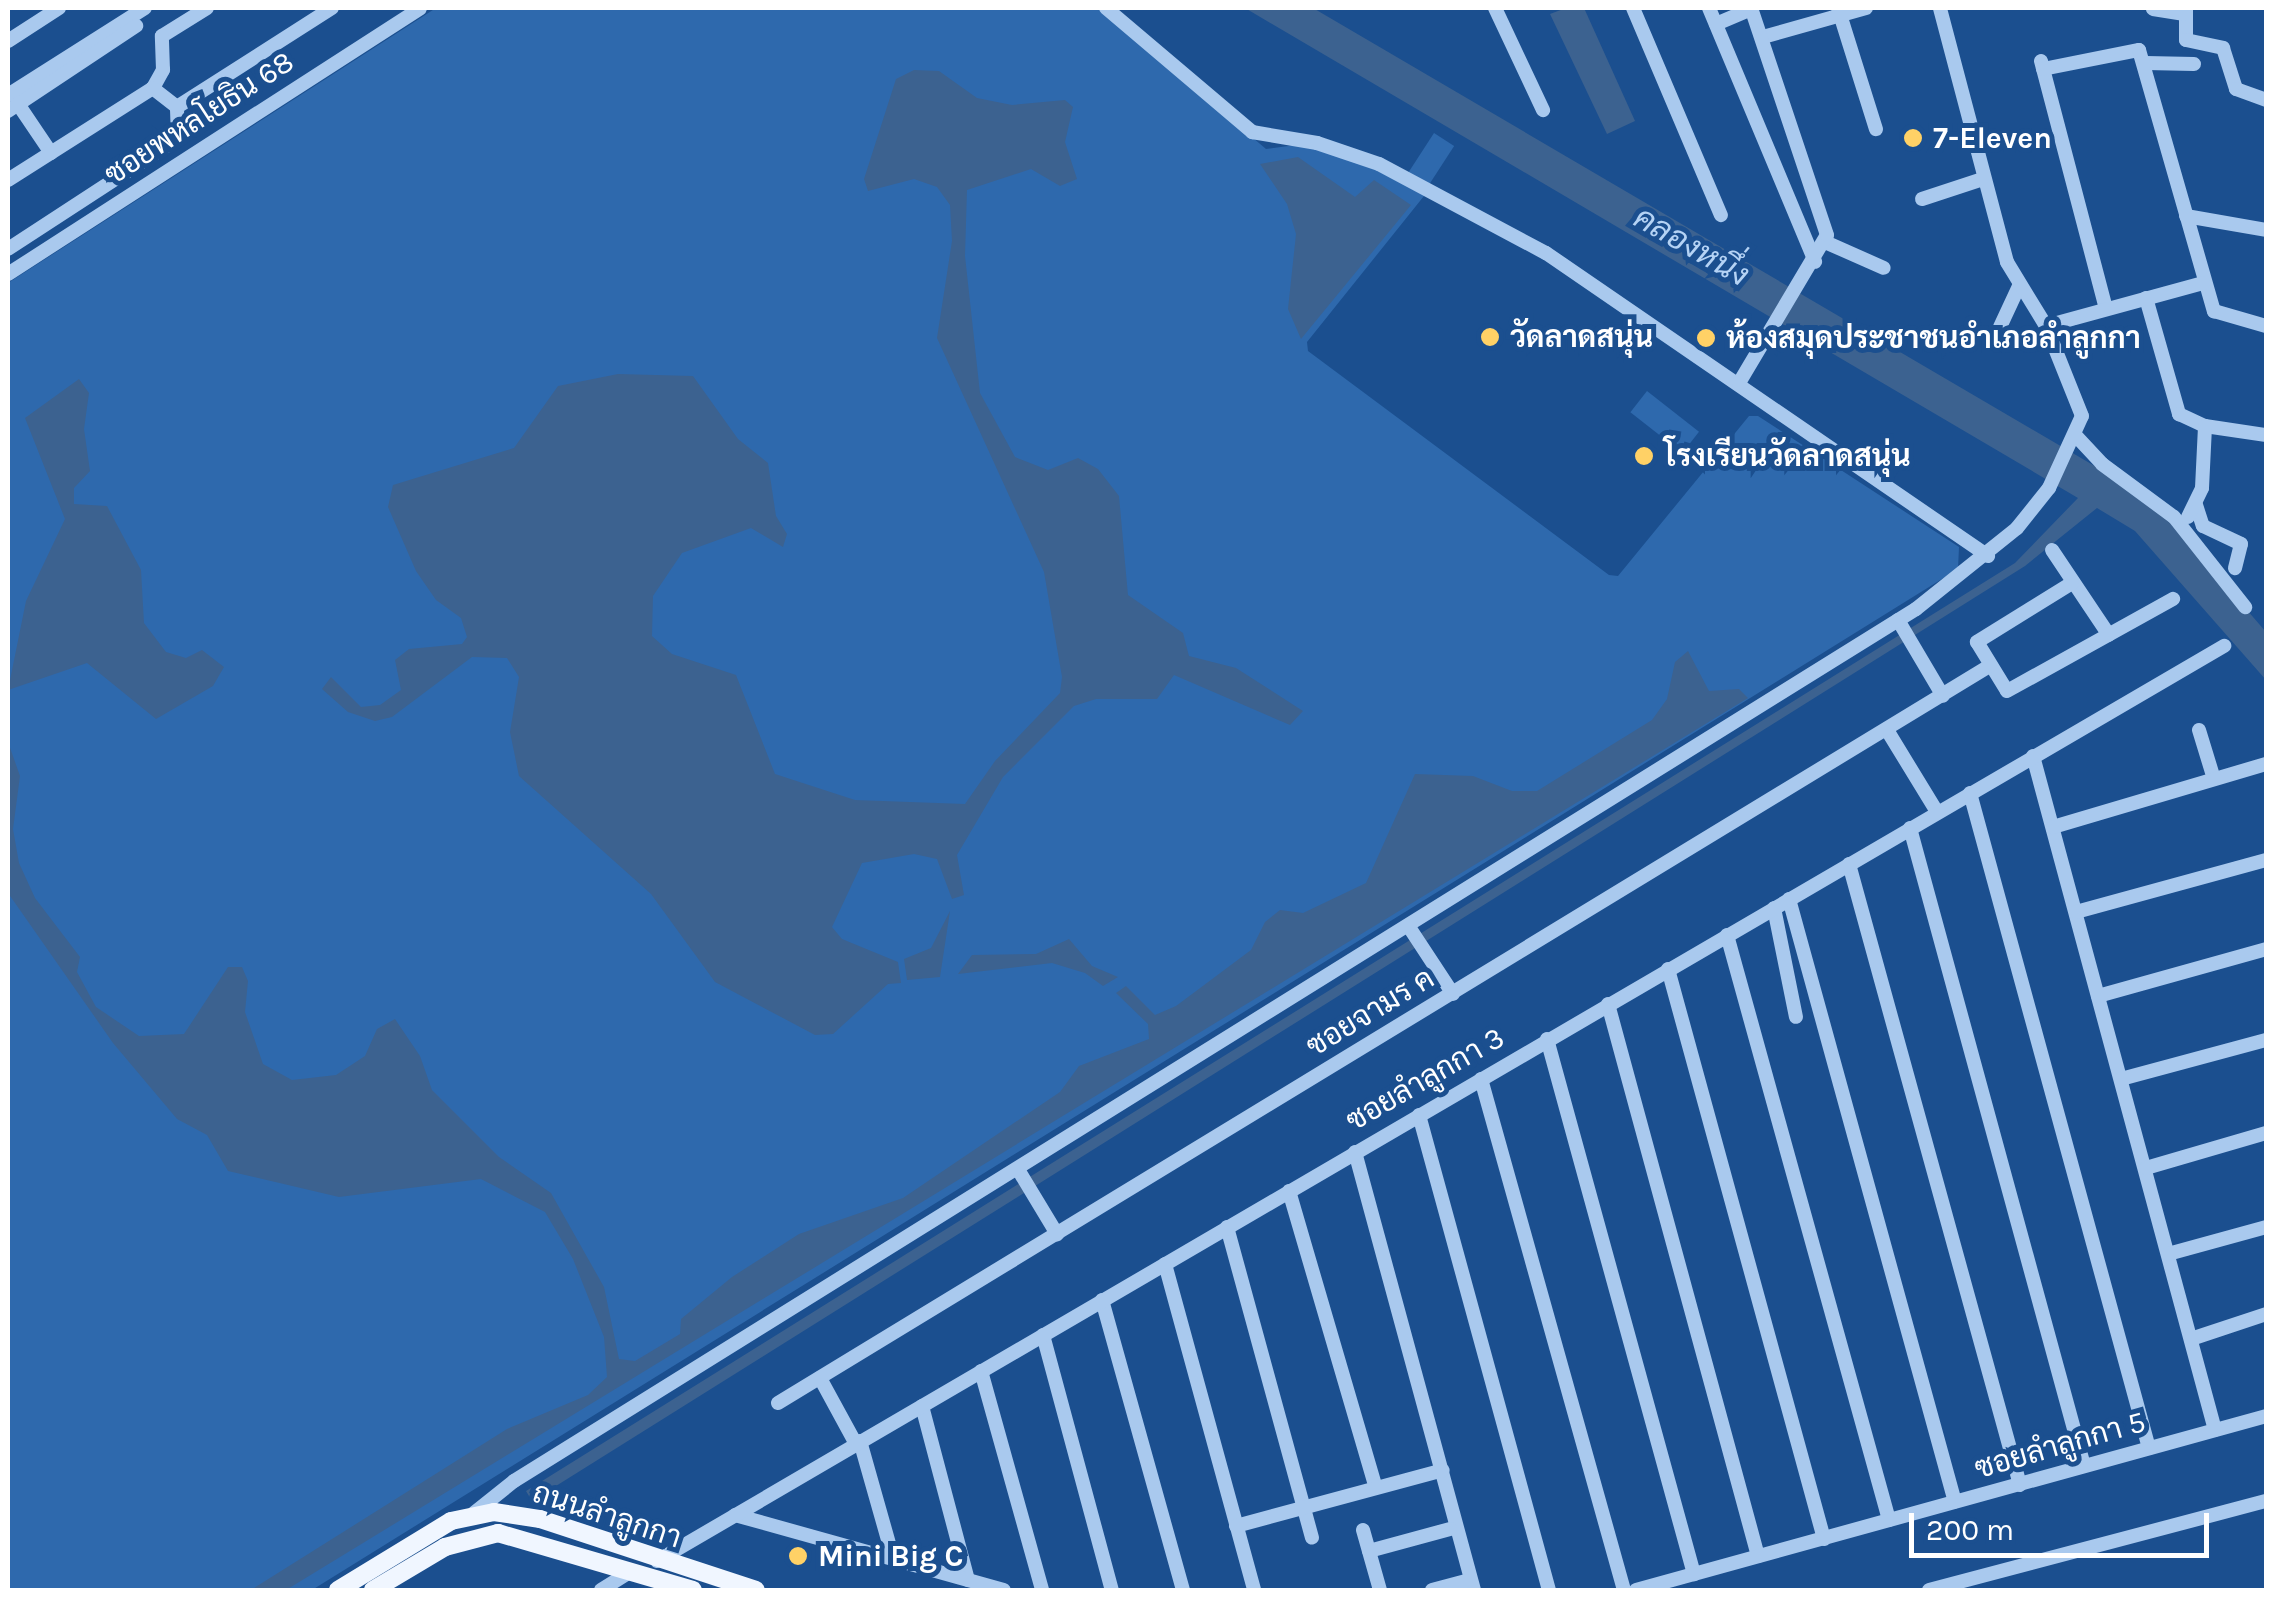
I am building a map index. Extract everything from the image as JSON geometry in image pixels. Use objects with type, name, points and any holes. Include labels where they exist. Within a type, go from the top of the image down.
[{"type":"main road","name":"ถนนลำลูกกา","points":[[474,1513],[540,1519],[656,1561],[756,1590]]},
{"type":"main road","points":[[338,1590],[474,1513]]},
{"type":"main road","name":"ถนนลำลูกกา","points":[[373,1590],[444,1547],[498,1533],[693,1590]]},
{"type":"street","points":[[8,41],[59,8]]},
{"type":"street","points":[[50,152],[11,104],[130,24],[144,8]]},
{"type":"street","points":[[162,36],[206,8]]},
{"type":"street","points":[[177,107],[332,8]]},
{"type":"street","name":"ซอยพหลโยธิน 68","points":[[8,274],[420,8]]},
{"type":"street","points":[[1106,8],[1252,132],[1317,142],[1380,164],[1546,254],[1988,556]]},
{"type":"street","points":[[1495,8],[1543,110]]},
{"type":"street","points":[[1633,8],[1721,214]]},
{"type":"street","points":[[1709,8],[1815,262]]},
{"type":"street","points":[[1716,24],[1752,8],[1825,222],[1825,242],[1815,262],[1739,384]]},
{"type":"street","points":[[1763,37],[1839,11],[1866,8]]},
{"type":"street","points":[[474,1513],[514,1481],[1025,1181],[1904,629],[1988,556],[2050,488],[2077,439],[2080,404],[2046,326],[2018,286],[1984,180],[1940,8]]},
{"type":"street","points":[[2154,8],[2186,11],[2186,40],[2223,48],[2236,89],[2266,100]]},
{"type":"street","points":[[1839,11],[1876,129]]},
{"type":"street","points":[[130,24],[162,36]]},
{"type":"street","points":[[8,180],[153,88],[163,70],[162,36]]},
{"type":"street","points":[[2106,310],[2042,64],[2134,48],[2146,62],[2203,283],[2222,318],[2266,326]]},
{"type":"street","points":[[2146,62],[2194,64]]},
{"type":"street","points":[[8,249],[178,138],[177,107],[153,88]]},
{"type":"street","points":[[1922,200],[1984,180]]},
{"type":"street","points":[[2186,216],[2266,230]]},
{"type":"street","points":[[1825,242],[1884,268]]},
{"type":"street","points":[[2046,326],[2203,283]]},
{"type":"street","points":[[2000,326],[2018,286]]},
{"type":"street","points":[[2146,298],[2175,406],[2205,426],[2266,435]]},
{"type":"street","points":[[2205,426],[2192,511],[2203,526],[2241,544],[2235,568]]},
{"type":"street","points":[[2077,439],[2100,463],[2174,517],[2245,607]]},
{"type":"street","points":[[1961,538],[1963,576]]},
{"type":"street","points":[[2052,550],[2109,635]]},
{"type":"street","points":[[2072,583],[1980,638],[1976,646],[2007,691],[2015,692],[2173,599]]},
{"type":"street","points":[[1904,629],[1943,696]]},
{"type":"street","name":"ซอยลำลูกกา 3","points":[[656,1561],[2224,646]]},
{"type":"street","name":"ซอยจามร ค","points":[[778,1404],[1990,666]]},
{"type":"street","points":[[1887,730],[1938,812]]},
{"type":"street","points":[[2199,730],[2214,780]]},
{"type":"street","points":[[2033,756],[2215,1430]]},
{"type":"street","points":[[2052,826],[2266,764]]},
{"type":"street","points":[[1970,793],[2149,1448]]},
{"type":"street","points":[[1910,828],[2084,1466]]},
{"type":"street","points":[[2076,912],[2266,860]]},
{"type":"street","points":[[1849,864],[2020,1485]]},
{"type":"street","points":[[1789,899],[1955,1502]]},
{"type":"street","points":[[1774,908],[1796,1017]]},
{"type":"street","points":[[1727,935],[1890,1520]]},
{"type":"street","points":[[1416,937],[1453,994]]},
{"type":"street","points":[[2098,996],[2266,949]]},
{"type":"street","points":[[1668,970],[1824,1538]]},
{"type":"street","points":[[1608,1004],[1758,1556]]},
{"type":"street","points":[[1548,1039],[1694,1574]]},
{"type":"street","points":[[2121,1079],[2266,1040]]},
{"type":"street","points":[[1481,1078],[1624,1590]]},
{"type":"street","points":[[1419,1115],[1549,1590]]},
{"type":"street","points":[[2146,1168],[2266,1133]]},
{"type":"street","points":[[1355,1152],[1443,1470],[1470,1586],[1432,1590]]},
{"type":"street","points":[[1025,1181],[1057,1234]]},
{"type":"street","points":[[1289,1191],[1376,1488]]},
{"type":"street","points":[[1226,1227],[1312,1538]]},
{"type":"street","points":[[2168,1254],[2266,1227]]},
{"type":"street","points":[[1165,1264],[1254,1590]]},
{"type":"street","points":[[1102,1300],[1182,1590]]},
{"type":"street","points":[[2190,1339],[2266,1314]]},
{"type":"street","points":[[1043,1335],[1112,1590]]},
{"type":"street","points":[[982,1371],[1042,1590]]},
{"type":"street","points":[[820,1378],[858,1443],[893,1558]]},
{"type":"street","points":[[922,1406],[968,1580]]},
{"type":"street","name":"ซอยลำลูกกา 5","points":[[1636,1590],[2266,1416]]},
{"type":"street","points":[[1236,1526],[1443,1470]]},
{"type":"street","points":[[1928,1590],[2266,1501]]},
{"type":"street","points":[[735,1515],[1004,1590]]},
{"type":"street","points":[[1369,1552],[1450,1529]]},
{"type":"street","points":[[1363,1530],[1380,1590]]},
{"type":"street","points":[[601,1590],[632,1571]]},
{"type":"shaded area","points":[[436,8],[1101,8],[1266,149],[1310,143],[1428,191],[1307,342],[1308,351],[1609,575],[1618,576],[1749,416],[1758,416],[1959,547],[1958,569],[312,1590],[8,1590],[8,283]]},
{"type":"shaded area","points":[[1434,133],[1454,146],[1427,188],[1407,175]]},
{"type":"shaded area","points":[[1647,391],[1699,432],[1682,453],[1630,412]]},
{"type":"water","name":"คลองหนึ่ง","points":[[1245,8],[1313,8],[2151,499],[2266,632],[2266,680],[2135,531],[2097,508],[2025,566],[532,1501],[526,1491],[2015,563],[2078,498]]},
{"type":"water","points":[[1566,8],[1584,8],[1635,121],[1607,134],[1550,14]]},
{"type":"water","points":[[914,70],[939,71],[977,98],[1012,105],[1065,100],[1073,107],[1065,142],[1077,179],[1060,186],[1031,169],[967,190],[965,256],[980,393],[1015,457],[1048,470],[1078,458],[1098,469],[1119,496],[1128,595],[1183,633],[1189,656],[1236,668],[1303,711],[1290,725],[1174,675],[1157,699],[1096,699],[1074,706],[1003,777],[957,855],[964,895],[952,899],[937,859],[914,854],[862,863],[832,927],[842,939],[898,962],[901,983],[888,984],[833,1034],[815,1035],[715,982],[651,894],[519,776],[510,732],[519,677],[507,658],[472,657],[392,717],[375,721],[348,712],[322,689],[331,677],[361,707],[380,705],[401,690],[395,660],[409,649],[462,644],[467,637],[461,618],[436,600],[416,571],[388,507],[393,485],[514,448],[558,386],[618,374],[693,376],[738,439],[768,463],[776,516],[787,534],[783,547],[751,528],[682,553],[653,596],[652,636],[672,654],[736,675],[775,774],[855,800],[965,804],[995,761],[1060,693],[1062,677],[1044,572],[937,338],[952,241],[950,205],[937,187],[914,179],[868,191],[864,179],[896,79]]},
{"type":"water","points":[[1298,157],[1355,197],[1374,180],[1411,205],[1301,339],[1288,309],[1296,234],[1287,204],[1260,164]]},
{"type":"water","points":[[79,379],[89,393],[84,429],[90,471],[74,488],[74,504],[107,506],[141,570],[144,623],[166,652],[186,658],[202,650],[224,667],[213,686],[156,719],[87,663],[8,690],[26,601],[65,519],[25,418]]},
{"type":"water","points":[[1688,651],[1709,691],[1739,689],[1748,698],[286,1590],[251,1590],[507,1429],[588,1395],[607,1377],[604,1337],[573,1259],[545,1212],[481,1179],[339,1197],[228,1171],[207,1135],[177,1119],[113,1043],[8,893],[8,742],[20,776],[13,829],[19,863],[35,898],[80,957],[77,972],[96,1007],[139,1036],[184,1034],[228,967],[242,967],[248,981],[245,1012],[263,1064],[292,1080],[336,1075],[365,1056],[377,1029],[395,1019],[420,1056],[432,1090],[499,1157],[551,1193],[604,1287],[619,1359],[635,1361],[680,1334],[681,1319],[732,1277],[799,1234],[903,1198],[1060,1092],[1079,1066],[1149,1039],[1148,1024],[1116,993],[1126,986],[1155,1015],[1176,1006],[1251,950],[1265,922],[1280,910],[1303,913],[1366,883],[1415,774],[1473,776],[1512,791],[1537,791],[1652,720],[1667,699],[1675,662]]},
{"type":"water","points":[[950,911],[940,977],[907,980],[904,959],[931,948]]},
{"type":"water","points":[[1069,939],[1092,966],[1118,977],[1103,986],[1085,973],[1052,963],[958,974],[972,955],[1036,954]]},
{"type":"place","name":"7-Eleven","points":[[1913,138]]},
{"type":"place","name":"วัดลาดสนุ่น","points":[[1490,337]]},
{"type":"place","name":"ห้องสมุดประชาชนอำเภอลำลูกกา","points":[[1706,338]]},
{"type":"place","name":"โรงเรียนวัดลาดสนุ่น","points":[[1644,456]]},
{"type":"place","name":"Mini Big C","points":[[798,1556]]}]
